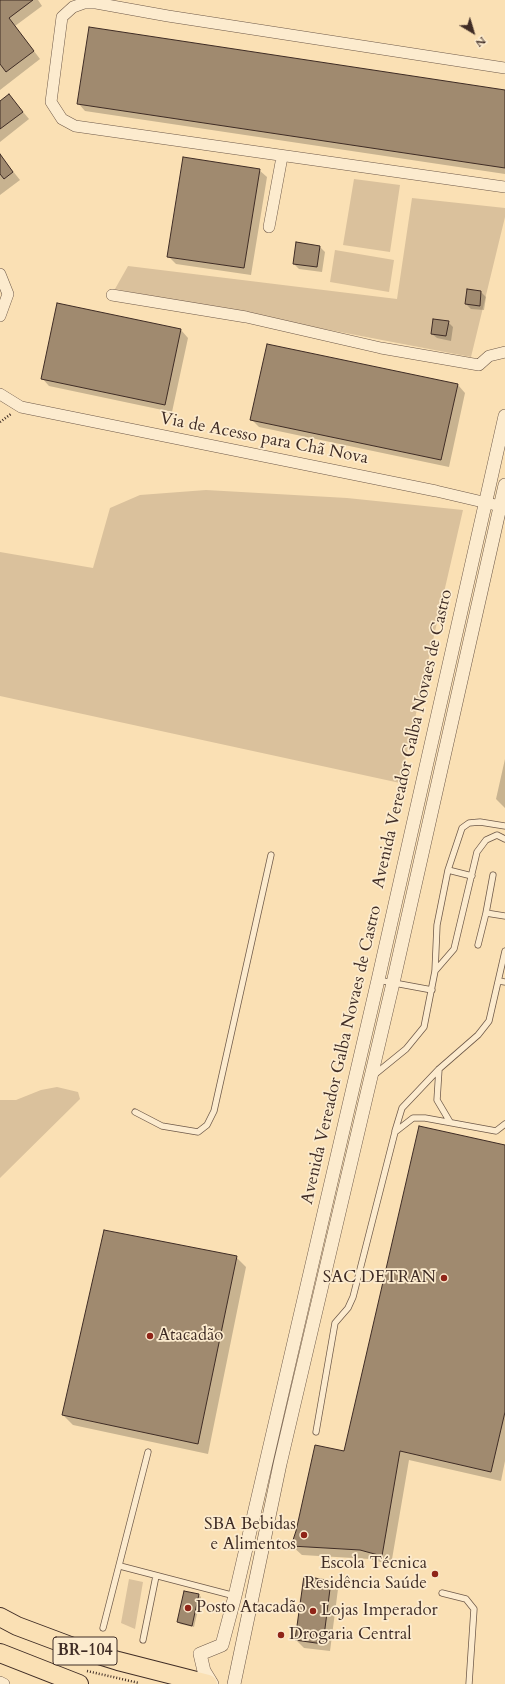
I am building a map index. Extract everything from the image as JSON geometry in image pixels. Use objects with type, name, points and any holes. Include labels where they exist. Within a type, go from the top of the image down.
[{"type":"highway","name":"BR-104","points":[[0,1617],[17,1626],[73,1647],[118,1661],[208,1684]]},
{"type":"highway","name":"BR-104","points":[[0,1653],[78,1684]]},
{"type":"street","points":[[505,68],[168,16],[96,3],[84,3],[73,7],[62,17],[51,102],[62,120],[75,126],[282,157],[505,187]]},
{"type":"street","points":[[269,227],[282,157]]},
{"type":"street","points":[[0,274],[8,294],[0,316]]},
{"type":"street","points":[[112,295],[246,317],[381,348],[479,365],[489,356],[505,352]]},
{"type":"street","name":"Via de Acesso para Chã Nova","points":[[0,394],[21,407],[500,506]]},
{"type":"street","name":"Avenida Vereador Galba Novaes de Castro","points":[[212,1684],[204,1671],[200,1654],[222,1645],[235,1596],[378,980],[485,502],[502,441],[505,416]]},
{"type":"street","name":"Avenida Vereador Galba Novaes de Castro","points":[[234,1684],[280,1464],[393,983],[505,485]]},
{"type":"street","points":[[0,1682],[4,1684]]},
{"type":"lane","points":[[371,1077],[406,1049],[424,1027],[435,970],[437,925],[448,870],[462,828],[468,823],[480,822],[505,826]]},
{"type":"lane","points":[[435,970],[454,949],[478,852],[486,840],[497,835],[505,839]]},
{"type":"lane","points":[[135,1112],[162,1126],[198,1132],[207,1125],[214,1111],[272,855]]},
{"type":"lane","points":[[448,870],[472,876]]},
{"type":"lane","points":[[478,946],[493,875]]},
{"type":"lane","points":[[486,913],[505,916]]},
{"type":"lane","points":[[316,1432],[335,1324],[348,1308],[353,1298],[402,1108],[439,1069],[478,1035],[489,1021],[502,982],[505,951]]},
{"type":"lane","points":[[378,980],[432,990]]},
{"type":"lane","points":[[439,1069],[437,1100],[451,1123]]},
{"type":"lane","points":[[395,1132],[413,1118],[425,1118],[496,1131],[505,1124]]},
{"type":"lane","points":[[103,1628],[148,1452]]},
{"type":"lane","points":[[120,1566],[235,1596]]},
{"type":"lane","points":[[143,1640],[156,1576]]},
{"type":"lane","points":[[442,1593],[466,1599],[474,1609],[469,1684]]},
{"type":"shaded area","points":[[354,179],[400,185],[390,252],[343,245]]},
{"type":"shaded area","points":[[412,198],[505,208],[505,217],[471,357],[115,289],[128,266],[397,299]]},
{"type":"shaded area","points":[[335,250],[394,260],[389,292],[330,282]]},
{"type":"shaded area","points":[[206,490],[347,498],[463,510],[400,783],[0,696],[0,552],[93,568],[110,508],[140,495]]},
{"type":"shaded area","points":[[57,1087],[78,1092],[80,1099],[0,1178],[0,1100],[16,1100],[41,1090]]},
{"type":"shaded area","points":[[129,1579],[143,1582],[135,1629],[121,1623]]},
{"type":"building","points":[[0,0],[33,0],[9,18],[34,51],[6,72],[0,64]]},
{"type":"building","points":[[89,27],[505,90],[505,168],[77,104]]},
{"type":"building","points":[[9,94],[23,112],[0,129],[0,101]]},
{"type":"building","points":[[0,154],[13,172],[4,179],[0,174]]},
{"type":"building","points":[[183,157],[260,169],[244,268],[167,257]]},
{"type":"building","points":[[296,242],[320,246],[317,267],[293,264]]},
{"type":"building","points":[[467,289],[481,291],[480,306],[465,304]]},
{"type":"building","points":[[57,303],[181,329],[165,405],[41,379]]},
{"type":"building","points":[[433,319],[449,321],[446,336],[431,334]]},
{"type":"building","points":[[267,344],[458,384],[441,460],[250,420]]},
{"type":"building","name":"SAC DETRAN","points":[[419,1126],[505,1145],[505,1412],[491,1472],[400,1451],[382,1556],[360,1550],[291,1546],[296,1531],[315,1445],[344,1451]]},
{"type":"building","name":"Atacadão","points":[[104,1230],[237,1256],[198,1444],[62,1415]]},
{"type":"building","name":"Lojas Imperador","points":[[304,1576],[331,1581],[323,1644],[295,1640]]},
{"type":"building","name":"Posto Atacadão","points":[[184,1591],[199,1594],[192,1626],[177,1622]]},
{"type":"place","name":"SAC DETRAN","points":[[444,1278]]},
{"type":"place","name":"Atacadão","points":[[150,1336]]},
{"type":"place","name":"SBA Bebidas e Alimentos","points":[[304,1535]]},
{"type":"place","name":"Escola Técnica Residência Saúde","points":[[435,1574]]},
{"type":"place","name":"Posto Atacadão","points":[[188,1608]]},
{"type":"place","name":"Lojas Imperador","points":[[313,1611]]},
{"type":"place","name":"Drogaria Central","points":[[281,1635]]}]
